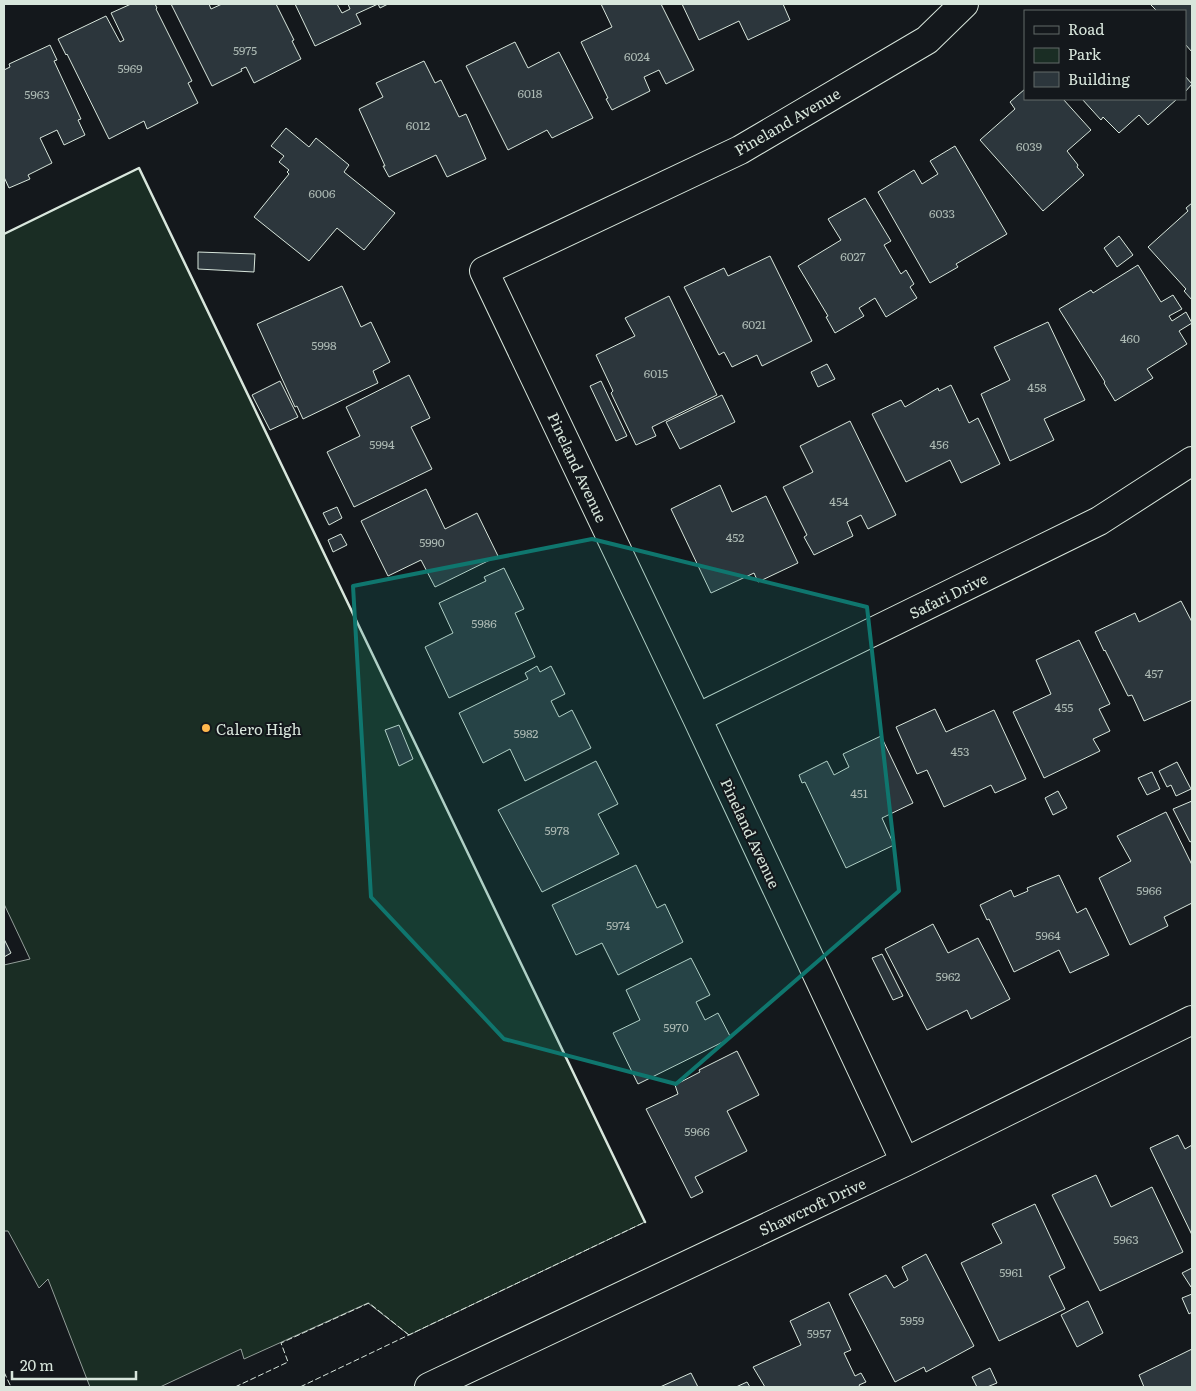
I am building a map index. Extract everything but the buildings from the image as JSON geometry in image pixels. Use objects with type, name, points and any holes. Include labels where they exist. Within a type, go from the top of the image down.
[{"type":"street","name":"Pineland Avenue","points":[[904,1162],[697,718],[484,271],[740,150],[926,40],[964,4]]},
{"type":"street","name":"Safari Drive","points":[[697,718],[1099,521],[1192,461]]},
{"type":"street","name":"Shawcroft Drive","points":[[432,1387],[904,1162],[1192,1020]]},
{"type":"highlighted area","points":[[592,539],[867,607],[899,891],[676,1084],[504,1039],[371,897],[353,586]]},
{"type":"green space","name":"Calero High","points":[[139,168],[645,1222],[409,1335],[368,1303],[244,1359],[241,1349],[160,1387],[90,1387],[48,1279],[39,1288],[8,1231],[4,1231],[4,965],[30,959],[4,904],[4,234]]},
{"type":"fence","points":[[300,1387],[645,1222]]},
{"type":"fence","points":[[235,1387],[288,1362],[281,1343],[369,1303],[409,1335]]},
{"type":"fence","points":[[4,1372],[11,1387]]},
{"type":"wall","points":[[4,234],[139,168],[645,1222]]},
{"type":"place","name":"Calero High","points":[[206,728]]}]
